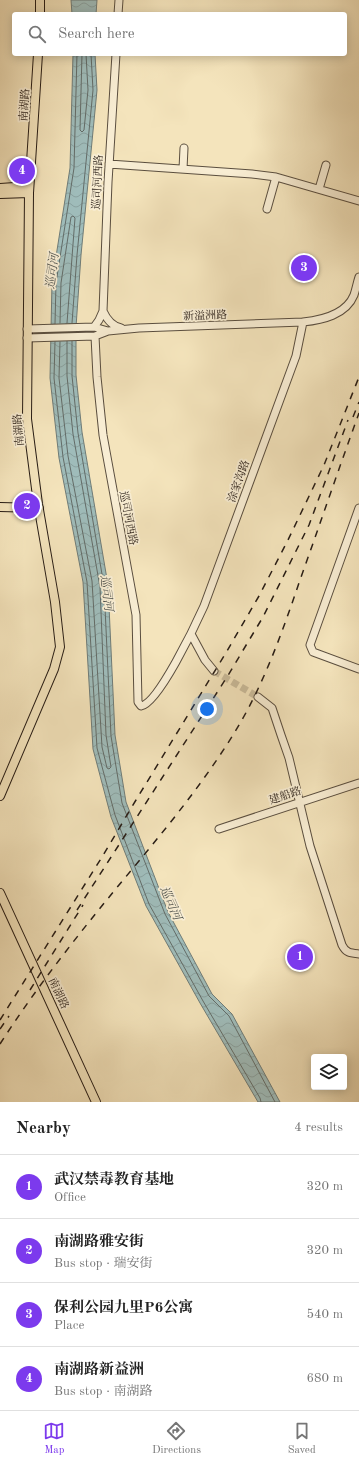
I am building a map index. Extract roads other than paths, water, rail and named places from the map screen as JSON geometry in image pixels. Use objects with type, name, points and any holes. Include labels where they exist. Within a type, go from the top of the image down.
[{"type":"main road","points":[[40,0],[40,12]]},
{"type":"main road","name":"南湖路","points":[[0,804],[2,794],[57,661],[60,646],[55,602],[38,506],[27,427],[29,190],[38,56]]},
{"type":"main road","points":[[0,188],[29,190]]},
{"type":"main road","points":[[0,194],[29,190]]},
{"type":"main road","points":[[0,503],[38,506]]},
{"type":"main road","points":[[0,507],[38,506]]},
{"type":"main road","name":"南湖路","points":[[0,893],[96,1102]]},
{"type":"main road","name":"南湖路","points":[[0,905],[91,1102]]},
{"type":"street","points":[[118,12],[119,0]]},
{"type":"street","name":"巡司河西路","points":[[103,312],[109,164],[116,56]]},
{"type":"street","points":[[183,170],[184,148]]},
{"type":"street","points":[[109,164],[276,177],[359,201]]},
{"type":"street","points":[[319,189],[326,164]]},
{"type":"street","points":[[267,209],[276,177]]},
{"type":"street","points":[[303,322],[326,318],[345,308],[354,296],[359,277]]},
{"type":"street","points":[[94,326],[101,318],[103,312]]},
{"type":"street","points":[[103,312],[112,325],[126,329]]},
{"type":"street","name":"新溢洲路","points":[[108,331],[303,322]]},
{"type":"street","name":"涂家沟路","points":[[139,705],[146,705],[153,697],[192,634],[204,606],[296,356],[303,322]]},
{"type":"street","points":[[27,329],[94,326],[108,331]]},
{"type":"street","points":[[27,338],[94,336],[108,331]]},
{"type":"street","name":"巡司河西路","points":[[94,336],[102,435],[136,615],[137,699],[139,705]]},
{"type":"street","points":[[359,508],[310,645],[313,652],[359,669]]},
{"type":"street","points":[[192,634],[205,660],[214,670]]},
{"type":"street","points":[[258,698],[272,708],[289,758],[310,846],[342,945],[349,953],[359,954]]},
{"type":"street","name":"建船路","points":[[219,828],[359,783]]},
{"type":"water","points":[[71,0],[97,0],[96,12],[72,12]]},
{"type":"water","name":"巡司河","points":[[73,56],[95,56],[97,90],[81,255],[76,327],[76,375],[82,432],[108,585],[115,735],[126,802],[168,912],[212,994],[232,1014],[280,1102],[258,1102],[200,1003],[146,906],[111,817],[93,749],[83,582],[59,458],[50,378],[52,282],[70,168]]},
{"type":"tunnel","points":[[214,671],[258,697]]},
{"type":"railway","points":[[0,1020],[102,857],[259,596],[324,465],[359,377]]},
{"type":"railway","points":[[353,417],[359,402]]},
{"type":"railway","points":[[0,1044],[57,963],[193,793],[220,755],[244,717],[263,679],[279,640],[359,413]]},
{"type":"railway","points":[[77,910],[227,677],[263,617],[309,525],[348,420]]},
{"type":"railway","points":[[30,990],[83,905]]},
{"type":"railway","points":[[0,1029],[9,1016]]},
{"type":"place","name":"南湖路新益洲","points":[[22,171]]},
{"type":"place","name":"保利公园九里P6公寓","points":[[304,268]]},
{"type":"place","name":"南湖路雅安街","points":[[27,506]]},
{"type":"place","name":"武汉禁毒教育基地","points":[[300,957]]}]
